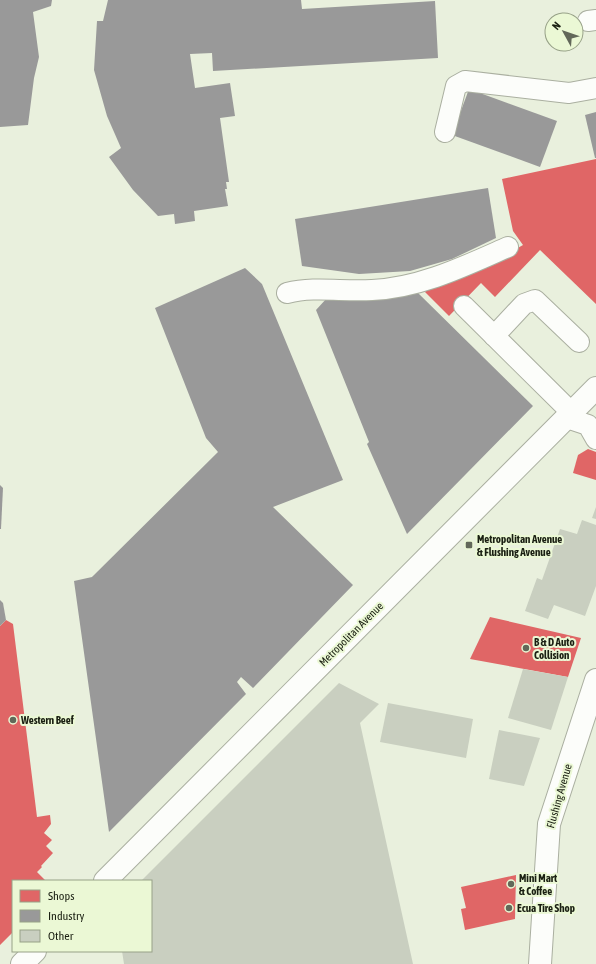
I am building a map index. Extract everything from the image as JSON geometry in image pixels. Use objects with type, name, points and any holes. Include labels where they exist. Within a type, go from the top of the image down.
[{"type":"main road","name":"Metropolitan Avenue","points":[[106,880],[596,388]]},
{"type":"main road","name":"Flushing Avenue","points":[[540,964],[550,824],[596,680]]},
{"type":"main road","points":[[22,964],[34,952]]},
{"type":"lane","points":[[446,132],[456,86],[465,81],[570,93],[596,88]]},
{"type":"lane","points":[[287,293],[314,288],[372,290],[406,285],[463,267],[508,247]]},
{"type":"lane","points":[[494,336],[524,304],[535,300],[579,342]]},
{"type":"lane","points":[[464,306],[569,415],[594,425]]},
{"type":"building: Shops","points":[[596,159],[596,304],[540,250],[495,297],[481,283],[449,316],[425,292],[430,286],[482,268],[523,245],[513,231],[502,179]]},
{"type":"building: Shops","points":[[588,449],[596,452],[596,480],[573,473],[578,455]]},
{"type":"building: Shops","name":"B & D Auto Collision","points":[[490,617],[581,638],[568,677],[470,659]]},
{"type":"building: Shops","name":"Western Beef","points":[[6,620],[13,624],[37,817],[50,815],[51,824],[44,833],[52,840],[46,846],[53,853],[37,872],[45,880],[12,880],[12,933],[0,945],[0,626]]},
{"type":"building: Shops","points":[[516,875],[515,919],[465,930],[461,909],[466,908],[461,887]]},
{"type":"building: Industry","points":[[0,0],[52,0],[51,6],[33,12],[39,57],[34,78],[28,125],[0,127]]},
{"type":"building: Industry","points":[[108,0],[301,0],[302,9],[435,1],[438,58],[213,71],[212,53],[190,54],[195,88],[230,83],[235,116],[220,118],[229,182],[226,182],[227,189],[225,189],[228,206],[194,211],[195,221],[175,224],[174,214],[158,216],[133,190],[109,157],[121,148],[107,116],[94,70],[97,21],[103,21]]},
{"type":"building: Industry","points":[[469,89],[557,121],[540,167],[452,135]]},
{"type":"building: Industry","points":[[596,112],[596,158],[595,158],[585,115]]},
{"type":"building: Industry","points":[[488,188],[496,238],[452,259],[410,271],[359,274],[302,266],[295,219]]},
{"type":"building: Industry","points":[[245,268],[262,284],[343,480],[273,507],[353,585],[253,688],[241,677],[237,682],[246,694],[109,832],[74,581],[92,577],[218,452],[206,438],[155,308]]},
{"type":"building: Industry","points":[[418,293],[533,406],[407,534],[367,444],[369,442],[316,310],[327,298]]},
{"type":"building: Industry","points":[[0,485],[3,488],[1,529],[0,529]]},
{"type":"building: Industry","points":[[0,600],[3,603],[6,620],[0,626]]},
{"type":"building: Other","points":[[596,507],[596,519],[592,518]]},
{"type":"building: Other","points":[[582,520],[596,525],[596,586],[585,616],[554,605],[548,619],[525,611],[537,578],[542,580],[560,529],[577,534]]},
{"type":"building: Other","points":[[523,669],[568,677],[551,730],[508,718]]},
{"type":"building: Other","points":[[339,683],[379,704],[360,723],[413,964],[124,964],[122,952],[152,952],[152,880],[142,880]]},
{"type":"building: Other","points":[[388,703],[473,719],[466,758],[380,742]]},
{"type":"building: Other","points":[[499,730],[540,738],[524,786],[489,779]]},
{"type":"place","name":"Metropolitan Avenue & Flushing Avenue","points":[[469,545]]},
{"type":"place","name":"B & D Auto Collision","points":[[526,648]]},
{"type":"place","name":"Western Beef","points":[[13,720]]},
{"type":"place","name":"Mini Mart & Coffee","points":[[511,884]]},
{"type":"place","name":"Ecua Tire Shop","points":[[509,908]]}]
